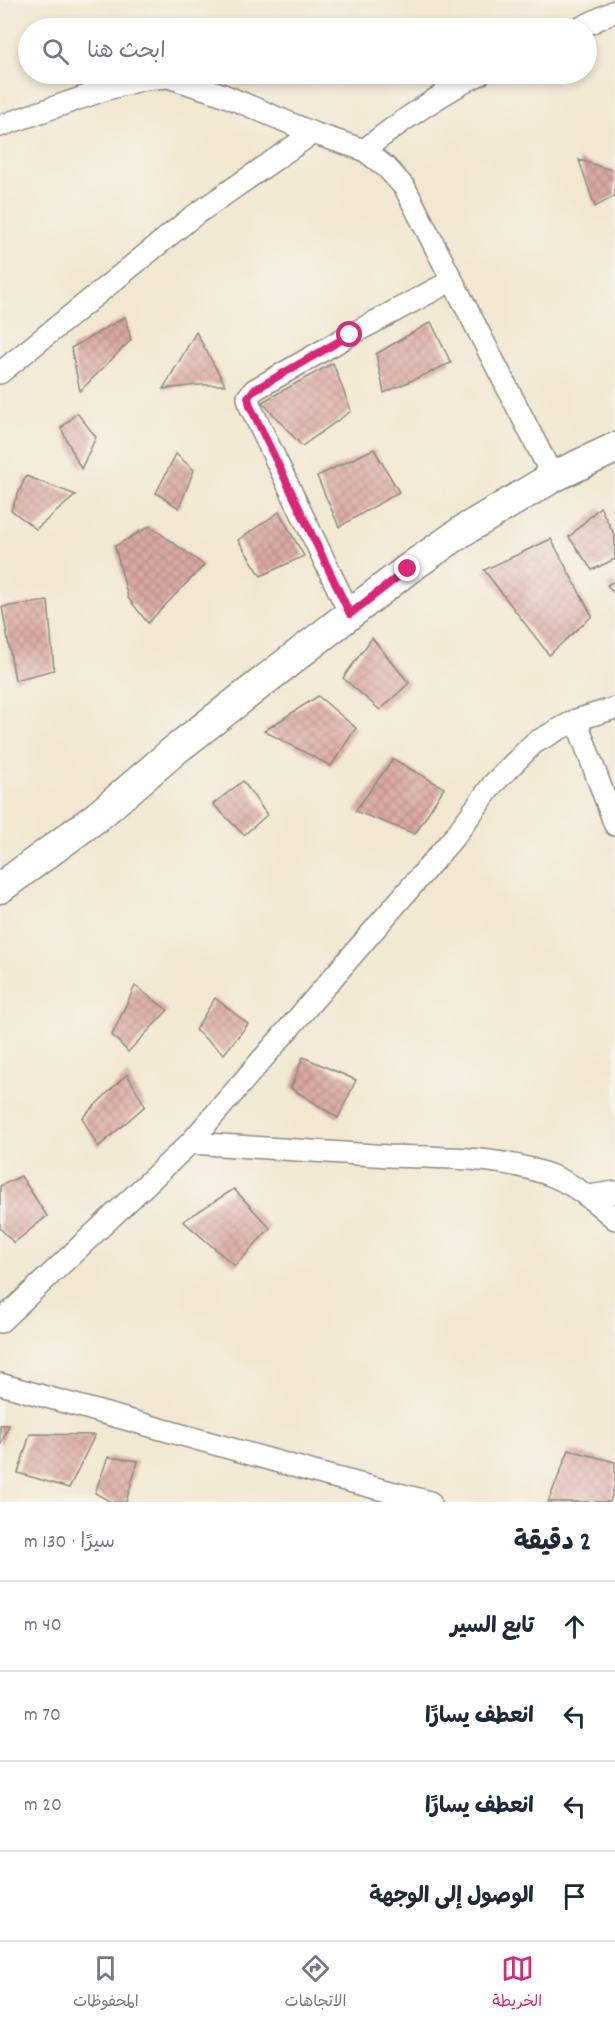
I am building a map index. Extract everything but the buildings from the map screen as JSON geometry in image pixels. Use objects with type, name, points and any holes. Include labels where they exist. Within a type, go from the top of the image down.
[{"type":"main road","points":[[0,888],[98,816],[175,750],[408,569],[464,530],[553,477],[615,448]]},
{"type":"street","points":[[597,20],[615,11]]},
{"type":"street","points":[[0,126],[126,84]]},
{"type":"street","points":[[190,84],[221,94],[313,133],[364,150],[387,168],[405,189],[553,477]]},
{"type":"street","points":[[364,150],[404,119],[459,84]]},
{"type":"street","points":[[0,372],[192,217],[313,133]]},
{"type":"street","points":[[350,614],[250,406],[248,397],[254,390],[350,335],[451,281]]},
{"type":"street","points":[[0,1322],[189,1143],[455,836],[493,784],[534,743],[576,720],[615,708]]},
{"type":"street","points":[[576,720],[615,825]]},
{"type":"street","points":[[189,1143],[468,1160],[515,1165],[554,1176],[589,1196],[615,1218]]},
{"type":"street","points":[[589,1196],[615,1192]]},
{"type":"street","points":[[0,1384],[430,1502]]},
{"type":"route","points":[[350,335],[254,390],[248,397],[250,406],[350,614],[408,569]]}]
